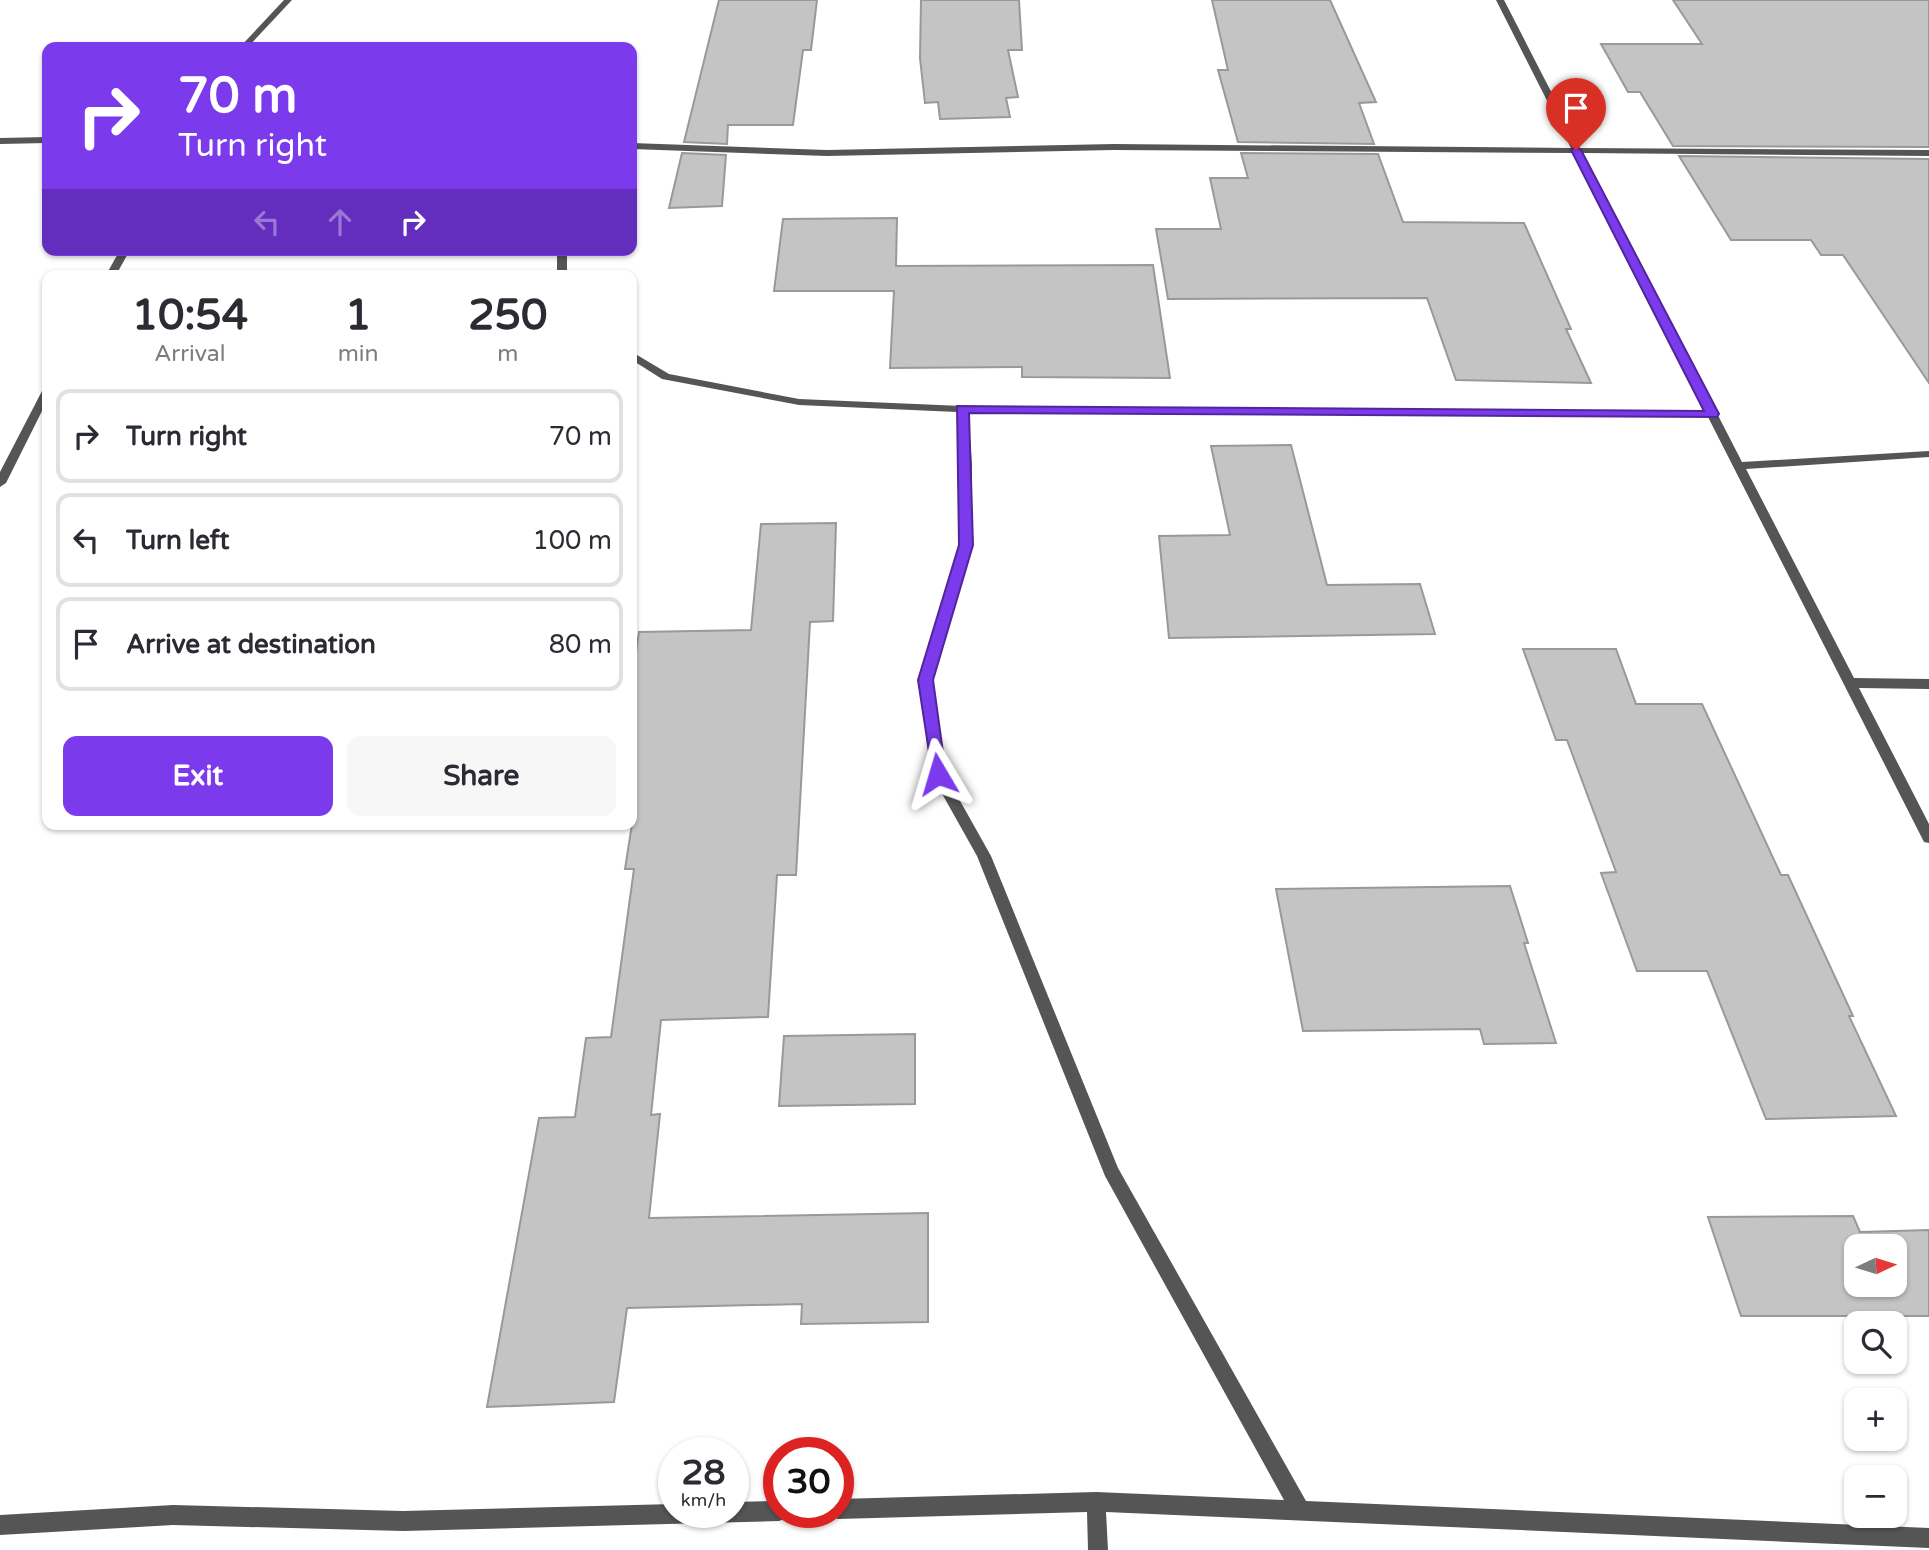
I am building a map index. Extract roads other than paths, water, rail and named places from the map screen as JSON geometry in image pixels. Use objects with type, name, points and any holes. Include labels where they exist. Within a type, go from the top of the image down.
[{"type":"street","points":[[249,42],[288,0]]},
{"type":"street","points":[[1500,0],[1929,838]]},
{"type":"street","points":[[0,141],[42,140]]},
{"type":"street","points":[[637,146],[827,153],[1114,147],[1929,153]]},
{"type":"street","points":[[637,358],[666,377],[799,402],[962,409],[1712,414]]},
{"type":"street","points":[[0,483],[42,401]]},
{"type":"street","points":[[962,409],[966,465],[966,545],[926,680],[938,774],[984,856],[1111,1171],[1301,1511]]},
{"type":"street","points":[[1739,466],[1929,454]]},
{"type":"street","points":[[1849,683],[1929,684]]},
{"type":"street","points":[[1096,1502],[1098,1550]]},
{"type":"street","points":[[854,1509],[1096,1502],[1929,1538]]},
{"type":"street","points":[[0,1525],[173,1515],[403,1521],[763,1511]]}]
